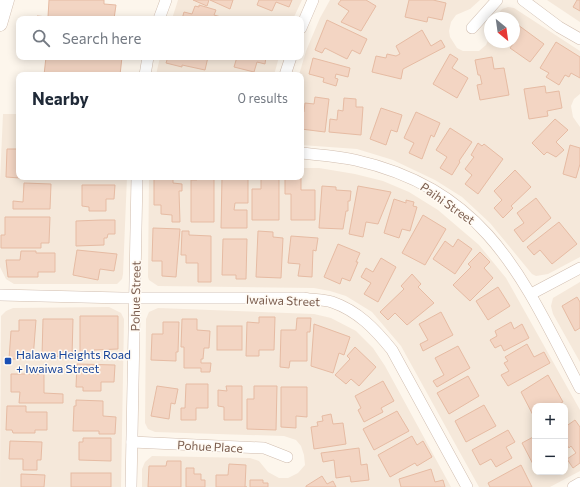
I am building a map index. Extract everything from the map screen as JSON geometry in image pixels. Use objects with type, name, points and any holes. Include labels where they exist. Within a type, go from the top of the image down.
[{"type":"street","points":[[0,24],[7,0]]},
{"type":"street","points":[[160,16],[166,0]]},
{"type":"street","points":[[304,22],[314,0]]},
{"type":"street","points":[[472,28],[497,0]]},
{"type":"street","points":[[523,0],[559,27],[580,39]]},
{"type":"street","points":[[146,72],[148,60]]},
{"type":"street","points":[[287,72],[290,60]]},
{"type":"street","name":"Paihi Street","points":[[304,153],[354,159],[403,174],[428,186],[471,217],[491,236],[513,265],[531,294],[580,388]]},
{"type":"street","name":"Pohue Street","points":[[131,487],[137,180]]},
{"type":"street","points":[[531,294],[580,268]]},
{"type":"street","name":"Iwaiwa Street","points":[[0,294],[135,298],[304,298],[331,302],[349,310],[365,320],[392,350],[467,487]]},
{"type":"street","name":"Pohue Place","points":[[132,442],[264,448],[287,458]]},
{"type":"street","points":[[573,487],[580,483]]},
{"type":"shaded area","points":[[178,0],[302,0],[294,16],[173,16]]},
{"type":"shaded area","points":[[330,0],[480,0],[470,9],[456,15],[451,22],[449,31],[450,37],[457,48],[463,51],[479,51],[484,47],[484,48],[520,48],[520,12],[499,12],[502,9],[508,7],[514,8],[580,51],[580,94],[574,99],[571,106],[573,117],[580,127],[580,257],[548,274],[536,276],[532,274],[490,223],[462,197],[435,180],[393,160],[357,149],[304,145],[304,72],[300,72],[306,51],[320,18]]},
{"type":"shaded area","points":[[547,0],[580,0],[580,22]]},
{"type":"shaded area","points":[[159,60],[278,60],[275,72],[157,72]]},
{"type":"shaded area","points":[[3,114],[16,114],[16,180],[127,180],[122,279],[117,284],[14,284],[6,279],[0,267],[0,181]]},
{"type":"shaded area","points":[[304,168],[319,168],[355,174],[383,181],[409,192],[438,210],[479,245],[506,278],[580,410],[580,471],[550,487],[479,487],[401,346],[372,312],[346,296],[314,288],[158,286],[149,280],[149,180],[304,180]]},
{"type":"shaded area","points":[[580,282],[580,362],[553,314],[551,306],[553,298]]},
{"type":"shaded area","points":[[109,307],[121,313],[124,319],[121,487],[0,487],[1,316],[6,311],[13,308]]},
{"type":"shaded area","points":[[158,308],[314,314],[331,318],[356,331],[373,348],[385,366],[451,487],[142,487],[142,469],[145,462],[152,456],[250,458],[259,461],[268,472],[279,478],[288,478],[298,473],[305,465],[301,446],[296,440],[284,436],[155,432],[148,429],[145,423],[146,319],[149,312]]},
{"type":"building","points":[[49,0],[104,0],[104,4],[116,5],[114,16],[48,16]]},
{"type":"building","points":[[193,0],[209,0],[207,6]]},
{"type":"building","points":[[210,0],[233,0],[230,9]]},
{"type":"building","points":[[259,0],[292,0],[289,7],[276,2],[272,11],[257,5]]},
{"type":"building","points":[[341,0],[366,0],[376,6],[361,31],[341,22],[349,11],[338,4]]},
{"type":"building","points":[[409,0],[433,0],[446,3],[442,20],[428,17],[427,22],[405,17]]},
{"type":"building","points":[[577,0],[580,0],[580,11],[573,7]]},
{"type":"building","points":[[199,5],[216,10],[214,15],[218,16],[183,16],[184,12],[192,14],[195,6],[199,7]]},
{"type":"building","points":[[327,20],[367,39],[360,54],[352,50],[347,59],[325,48],[322,53],[315,50]]},
{"type":"building","points":[[520,26],[544,44],[530,62],[510,48],[520,48]]},
{"type":"building","points":[[422,30],[431,46],[441,40],[445,47],[403,69],[401,79],[372,72],[376,56],[386,58],[387,54],[396,56],[400,54],[396,46]]},
{"type":"building","points":[[556,42],[580,57],[580,78],[571,73],[569,77],[565,75],[559,85],[546,77],[549,73],[540,68]]},
{"type":"building","points":[[450,54],[458,59],[452,68],[468,78],[457,98],[433,84]]},
{"type":"building","points":[[492,57],[494,69],[504,68],[509,95],[480,100],[477,85],[482,84],[480,75],[478,75],[475,60]]},
{"type":"building","points":[[313,58],[350,68],[348,77],[336,74],[335,78],[338,79],[336,86],[323,82],[324,78],[309,74]]},
{"type":"building","points":[[46,60],[122,60],[120,72],[44,72]]},
{"type":"building","points":[[167,60],[207,60],[205,70],[166,63]]},
{"type":"building","points":[[236,60],[266,60],[265,64],[257,62],[254,72],[234,67]]},
{"type":"building","points":[[545,86],[546,93],[559,91],[562,108],[547,111],[548,116],[529,119],[524,89]]},
{"type":"building","points":[[315,97],[329,99],[325,132],[304,129],[305,103],[314,104]]},
{"type":"building","points":[[344,98],[356,99],[356,107],[363,107],[361,135],[329,132],[330,119],[337,120],[338,110],[343,111]]},
{"type":"building","points":[[381,108],[402,115],[397,132],[391,130],[386,145],[370,139]]},
{"type":"building","points":[[416,112],[440,123],[434,137],[431,135],[422,159],[409,153],[414,143],[404,138]]},
{"type":"building","points":[[555,119],[568,130],[556,142],[564,150],[556,157],[547,152],[544,155],[532,143]]},
{"type":"building","points":[[450,128],[472,142],[459,161],[460,162],[452,175],[440,168],[447,157],[436,150]]},
{"type":"building","points":[[478,143],[482,146],[484,144],[503,159],[478,194],[465,184],[472,175],[465,169],[474,157],[471,155]]},
{"type":"building","points":[[570,145],[580,148],[580,164],[576,178],[563,174]]},
{"type":"building","points":[[7,149],[16,149],[16,178],[6,177]]},
{"type":"building","points":[[515,170],[531,187],[511,206],[513,208],[503,218],[494,208],[502,200],[494,191]]},
{"type":"building","points":[[154,180],[173,180],[173,183],[182,184],[182,191],[179,191],[180,222],[172,222],[172,215],[161,214],[161,205],[154,205]]},
{"type":"building","points":[[191,180],[214,180],[214,222],[191,222]]},
{"type":"building","points":[[222,180],[248,180],[248,203],[235,203],[234,210],[247,210],[247,228],[221,228]]},
{"type":"building","points":[[261,180],[279,180],[279,220],[252,220],[252,189],[261,189]]},
{"type":"building","points":[[285,180],[301,180],[301,190],[315,190],[315,220],[291,220],[291,194],[285,194]]},
{"type":"building","points":[[24,183],[51,184],[50,209],[13,209],[13,201],[23,202]]},
{"type":"building","points":[[82,185],[115,185],[114,199],[106,199],[106,211],[89,211],[89,207],[82,206]]},
{"type":"building","points":[[322,186],[336,187],[336,190],[351,191],[343,229],[319,228]]},
{"type":"building","points":[[358,186],[391,192],[378,224],[366,222],[363,237],[349,234]]},
{"type":"building","points":[[536,198],[551,218],[523,242],[514,230],[524,223],[517,213]]},
{"type":"building","points":[[394,199],[406,203],[406,200],[414,202],[413,206],[417,207],[410,231],[402,229],[399,238],[384,233]]},
{"type":"building","points":[[423,215],[446,229],[425,265],[402,253]]},
{"type":"building","points":[[5,217],[50,217],[49,243],[41,243],[41,248],[1,248],[1,235],[5,235]]},
{"type":"building","points":[[115,220],[115,234],[108,234],[107,238],[104,238],[104,245],[76,246],[76,221]]},
{"type":"building","points":[[559,222],[577,244],[552,264],[540,250],[534,255],[527,247]]},
{"type":"building","points":[[153,228],[180,229],[176,277],[162,276],[162,261],[152,261]]},
{"type":"building","points":[[182,231],[189,231],[189,235],[211,236],[211,282],[198,282],[198,263],[186,263],[186,255],[181,255]]},
{"type":"building","points":[[258,231],[273,232],[273,237],[283,238],[281,278],[256,277]]},
{"type":"building","points":[[291,236],[318,238],[316,251],[313,250],[312,277],[298,276],[300,264],[288,263]]},
{"type":"building","points":[[223,239],[247,239],[246,279],[236,279],[236,275],[222,275]]},
{"type":"building","points":[[458,239],[472,249],[455,274],[433,259],[445,241],[453,247]]},
{"type":"building","points":[[338,244],[360,253],[350,281],[342,278],[340,284],[324,277]]},
{"type":"building","points":[[77,250],[117,254],[114,271],[100,269],[98,280],[73,275]]},
{"type":"building","points":[[21,251],[55,253],[55,272],[38,272],[38,277],[8,277],[6,260],[20,260]]},
{"type":"building","points":[[480,252],[490,262],[484,268],[493,278],[470,301],[453,285],[471,267],[468,264]]},
{"type":"building","points":[[381,258],[396,267],[378,302],[364,294],[371,283],[361,277],[366,268],[373,272]]},
{"type":"building","points":[[412,274],[421,284],[418,287],[434,303],[407,325],[395,313],[388,320],[380,312],[404,289],[401,286]]},
{"type":"building","points":[[498,287],[510,306],[488,320],[476,301]]},
{"type":"building","points":[[577,297],[580,302],[580,328],[575,331],[562,306]]},
{"type":"building","points":[[441,312],[453,335],[423,351],[420,344],[428,340],[419,324]]},
{"type":"building","points":[[80,316],[118,316],[118,349],[94,350],[94,359],[80,359]]},
{"type":"building","points":[[259,317],[275,317],[274,350],[259,350],[259,356],[246,356],[247,322],[259,323]]},
{"type":"building","points":[[297,318],[311,318],[310,332],[307,332],[307,361],[290,361],[289,368],[280,367],[281,330],[296,330]]},
{"type":"building","points":[[43,319],[73,319],[72,357],[42,356]]},
{"type":"building","points":[[182,319],[197,319],[197,330],[210,331],[209,348],[204,348],[201,363],[211,363],[210,372],[201,372],[201,368],[184,368],[184,347],[181,347]]},
{"type":"building","points":[[19,320],[36,320],[33,359],[9,359],[11,331],[19,331]]},
{"type":"building","points":[[163,322],[179,322],[178,352],[176,352],[176,361],[151,360],[152,334],[163,334]]},
{"type":"building","points":[[511,322],[514,329],[522,324],[529,338],[504,351],[501,345],[495,348],[490,340],[497,336],[495,331]]},
{"type":"building","points":[[314,324],[350,337],[344,355],[339,353],[333,373],[311,366]]},
{"type":"building","points":[[217,326],[242,326],[242,350],[217,350]]},
{"type":"building","points":[[527,344],[534,357],[544,352],[550,363],[508,386],[501,375],[509,371],[504,363],[508,361],[505,357]]},
{"type":"building","points":[[458,346],[470,368],[437,387],[433,381],[444,375],[435,358]]},
{"type":"building","points":[[355,347],[376,367],[359,386],[351,379],[346,384],[335,375],[350,359],[347,356]]},
{"type":"building","points":[[77,364],[115,365],[114,382],[101,382],[101,391],[83,391],[83,387],[76,387]]},
{"type":"building","points":[[11,374],[44,374],[44,393],[63,394],[63,403],[19,403],[20,392],[11,392]]},
{"type":"building","points":[[548,375],[563,402],[532,403],[532,413],[521,392]]},
{"type":"building","points":[[468,376],[479,396],[449,414],[437,393]]},
{"type":"building","points":[[383,381],[394,401],[381,408],[383,412],[364,422],[358,410],[361,408],[355,396]]},
{"type":"building","points":[[186,384],[208,384],[208,408],[196,408],[196,420],[181,420],[181,408],[185,408]]},
{"type":"building","points":[[157,386],[178,389],[175,404],[171,403],[169,419],[151,416]]},
{"type":"building","points":[[226,386],[242,386],[242,420],[224,420],[224,407],[218,406],[218,390],[227,391]]},
{"type":"building","points":[[254,386],[277,386],[276,430],[247,429],[247,399],[254,399]]},
{"type":"building","points":[[281,387],[307,387],[307,417],[296,416],[296,428],[281,427]]},
{"type":"building","points":[[76,400],[103,401],[103,416],[116,417],[115,434],[99,434],[99,431],[73,431],[74,406],[76,406]]},
{"type":"building","points":[[484,405],[496,426],[466,442],[455,421]]},
{"type":"building","points":[[7,406],[26,406],[26,412],[47,412],[47,430],[35,430],[35,433],[13,433],[12,430],[6,430]]},
{"type":"building","points":[[397,411],[409,431],[374,450],[363,429]]},
{"type":"building","points":[[331,414],[333,424],[343,423],[346,444],[314,449],[311,427],[318,426],[317,422],[323,421],[322,416]]},
{"type":"building","points":[[575,420],[580,427],[580,463],[573,468],[568,458],[576,453],[571,446],[569,448],[568,446],[568,425]]},
{"type":"building","points":[[508,430],[515,442],[506,447],[512,458],[496,467],[491,459],[480,465],[472,450]]},
{"type":"building","points":[[412,436],[417,445],[423,441],[432,457],[417,466],[415,463],[390,477],[378,455]]},
{"type":"building","points":[[83,438],[111,438],[111,461],[79,460],[79,442],[83,442]]},
{"type":"building","points":[[532,438],[532,462],[522,443]]},
{"type":"building","points":[[10,441],[42,442],[41,460],[37,460],[37,470],[23,470],[23,459],[9,459]]},
{"type":"building","points":[[359,448],[361,465],[367,464],[369,480],[351,482],[350,476],[336,478],[334,460],[323,462],[321,453]]},
{"type":"building","points":[[167,461],[181,461],[181,487],[148,487],[149,466],[166,466]]},
{"type":"building","points":[[229,464],[246,465],[245,487],[216,487],[216,475],[228,475]]},
{"type":"building","points":[[521,465],[532,487],[490,487],[488,483]]},
{"type":"building","points":[[186,468],[194,468],[194,474],[201,474],[201,480],[205,480],[205,487],[186,487]]},
{"type":"building","points":[[431,469],[435,482],[443,480],[445,487],[401,487],[399,479]]},
{"type":"building","points":[[71,473],[111,473],[111,487],[71,487]]},
{"type":"building","points":[[21,474],[45,475],[44,487],[21,487]]},
{"type":"building","points":[[322,476],[327,484],[333,481],[336,487],[306,487],[306,486]]},
{"type":"building","points":[[250,480],[263,480],[263,483],[268,483],[268,487],[250,487]]},
{"type":"place","name":"Halawa Heights Road + Iwaiwa Street","points":[[8,361]]}]
